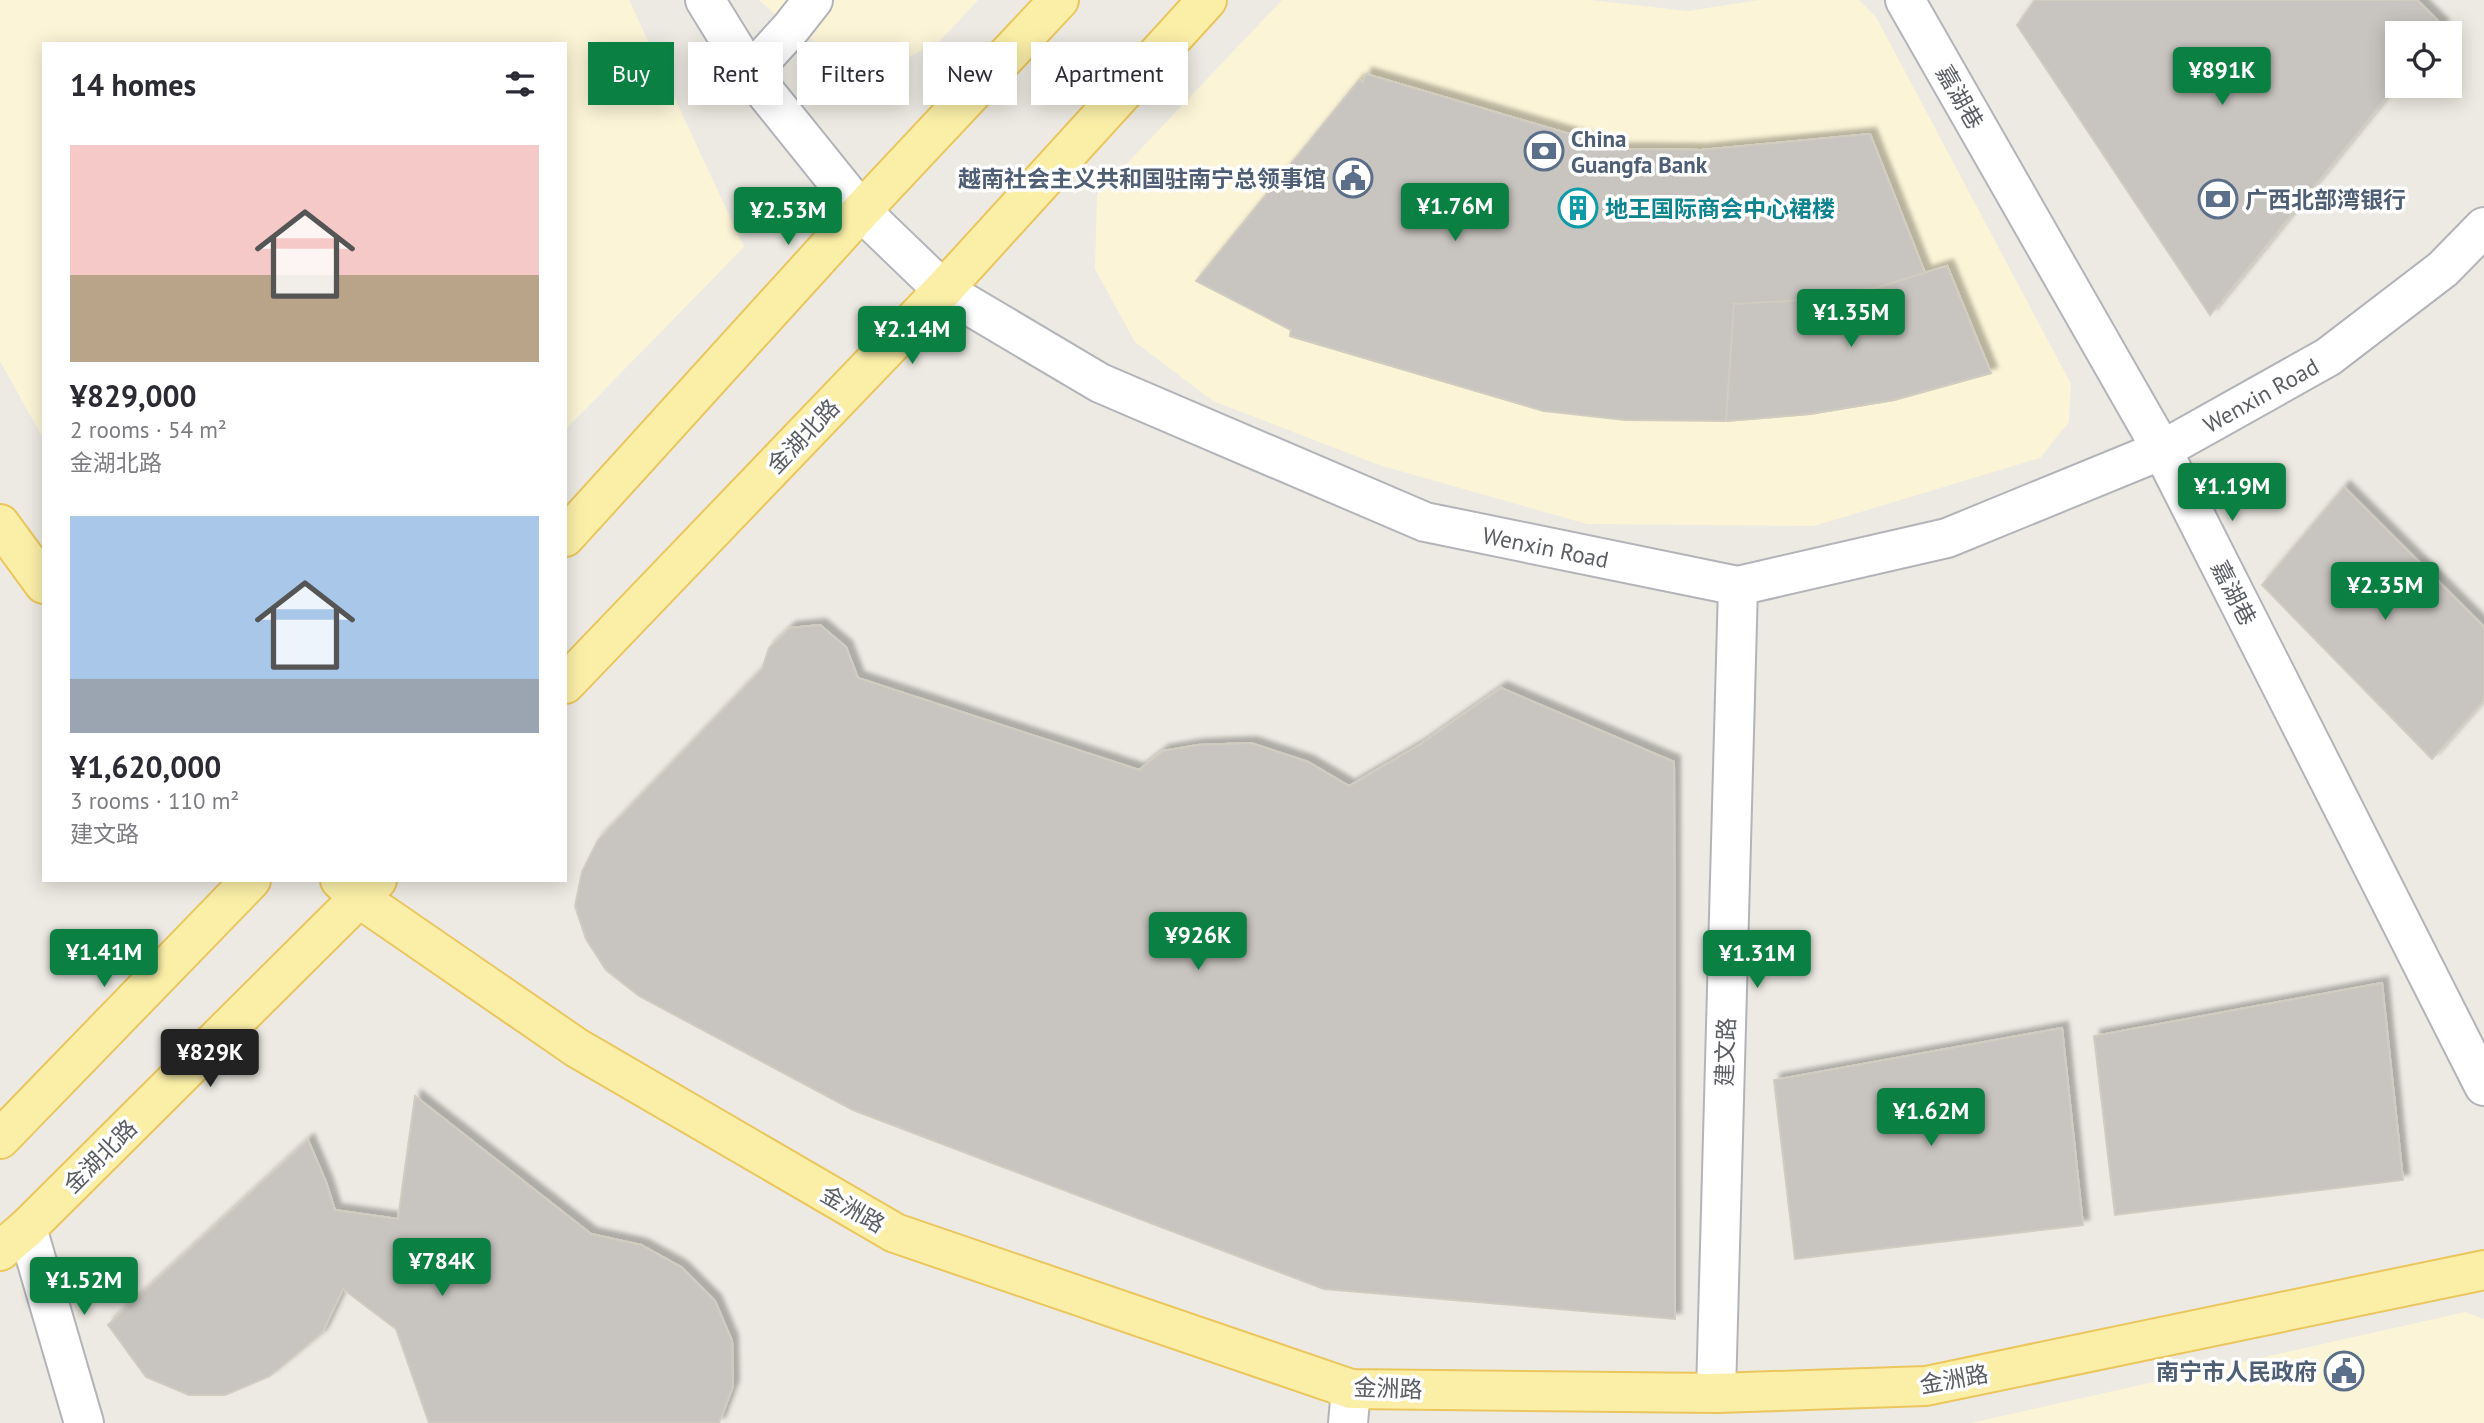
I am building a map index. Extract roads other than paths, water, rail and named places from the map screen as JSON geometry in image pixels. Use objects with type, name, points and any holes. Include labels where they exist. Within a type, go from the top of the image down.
[{"type":"main road","points":[[567,535],[861,211],[1059,0]]},
{"type":"main road","name":"金湖北路","points":[[567,682],[943,290],[1207,0]]},
{"type":"main road","points":[[0,524],[42,581]]},
{"type":"main road","points":[[0,1139],[249,882]]},
{"type":"main road","name":"金湖北路","points":[[14,1240],[359,886]]},
{"type":"main road","name":"金洲路","points":[[359,886],[577,1048],[895,1233],[1349,1406],[1926,1386],[2484,1270]]},
{"type":"street","name":"Wenxin Road","points":[[705,0],[731,42]]},
{"type":"street","points":[[778,42],[813,0]]},
{"type":"street","name":"嘉湖巷","points":[[1905,0],[2162,450],[2484,1086]]},
{"type":"street","name":"Wenxin Road","points":[[776,105],[861,211],[943,290],[1100,383],[1425,522],[1738,586],[1947,538],[2162,450],[2328,357],[2444,269],[2484,227]]},
{"type":"street","name":"建文路","points":[[1716,1393],[1738,586]]},
{"type":"street","points":[[14,1240],[84,1423]]},
{"type":"place","name":"China Guangfa Bank","points":[[1544,151]]},
{"type":"place","name":"越南社会主义共和国驻南宁总领事馆","points":[[1353,178]]},
{"type":"place","name":"广西北部湾银行","points":[[2218,199]]},
{"type":"place","name":"地王国际商会中心裙楼","points":[[1578,208]]},
{"type":"place","name":"南宁市人民政府","points":[[2344,1371]]}]
